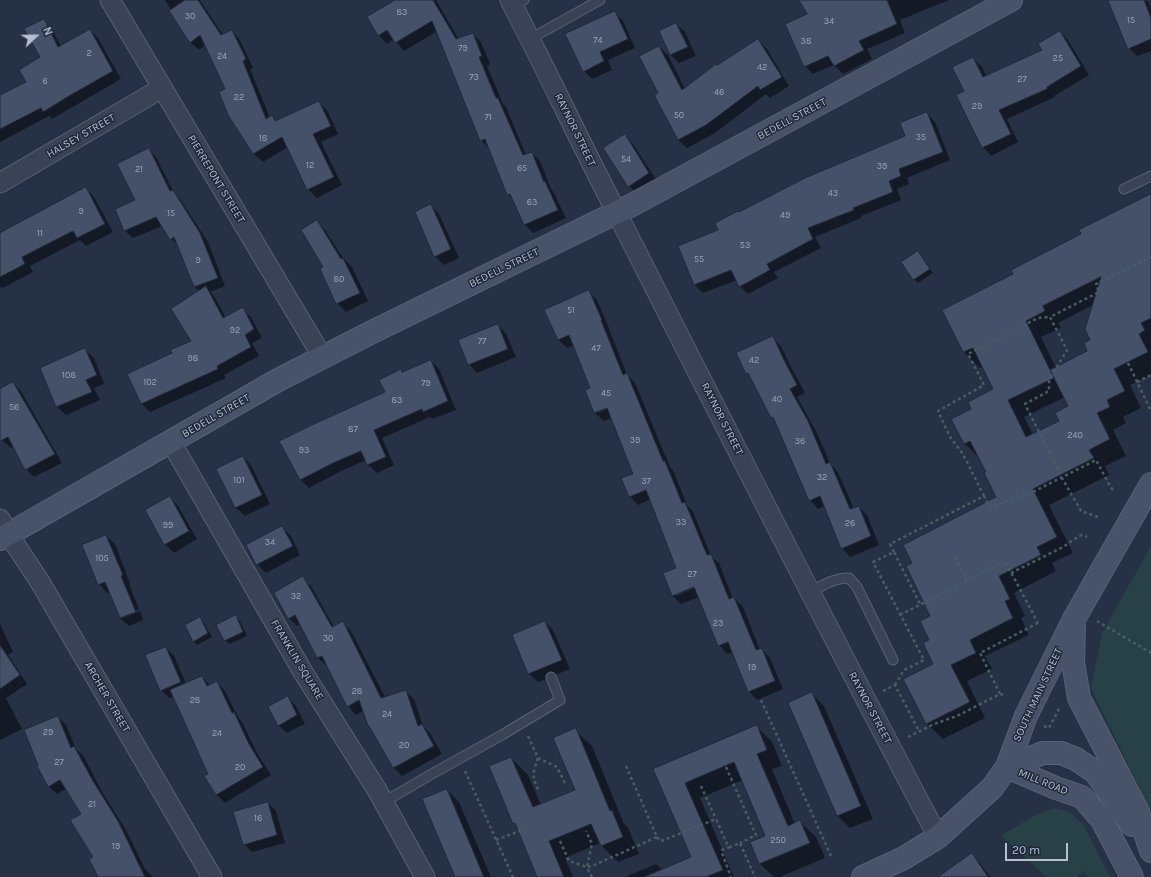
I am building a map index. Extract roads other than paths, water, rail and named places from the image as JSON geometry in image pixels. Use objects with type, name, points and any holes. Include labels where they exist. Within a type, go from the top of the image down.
[{"type":"street","name":"PIERREPONT STREET","points":[[110,0],[323,358]]},
{"type":"street","name":"BEDELL STREET","points":[[3,531],[171,442],[280,378],[616,213],[1011,0]]},
{"type":"street","name":"RAYNOR STREET","points":[[516,2],[530,39],[616,213],[810,592],[938,837]]},
{"type":"street","name":"HALSEY STREET","points":[[0,183],[162,88]]},
{"type":"street","name":"FRANKLIN SQUARE","points":[[171,442],[303,672],[378,790],[425,877]]},
{"type":"street","name":"SOUTH MAIN STREET","points":[[863,877],[904,858],[938,837],[992,788],[1007,767],[1026,716],[1076,615],[1151,484]]},
{"type":"street","name":"ARCHER STREET","points":[[3,531],[40,582],[212,877]]},
{"type":"street","name":"MILL ROAD","points":[[1076,615],[1073,662],[1079,698],[1138,812],[1151,851]]},
{"type":"street","name":"MILL ROAD","points":[[1007,767],[1043,753],[1061,753],[1076,759],[1095,772],[1151,851]]},
{"type":"street","name":"MILL ROAD","points":[[1007,767],[1056,788],[1082,797],[1102,820],[1132,877]]},
{"type":"lane","points":[[530,39],[597,1]]},
{"type":"lane","points":[[1124,189],[1151,176]]},
{"type":"lane","points":[[810,592],[834,580],[849,578],[856,587],[893,660]]},
{"type":"lane","points":[[384,802],[560,700],[551,678]]}]
